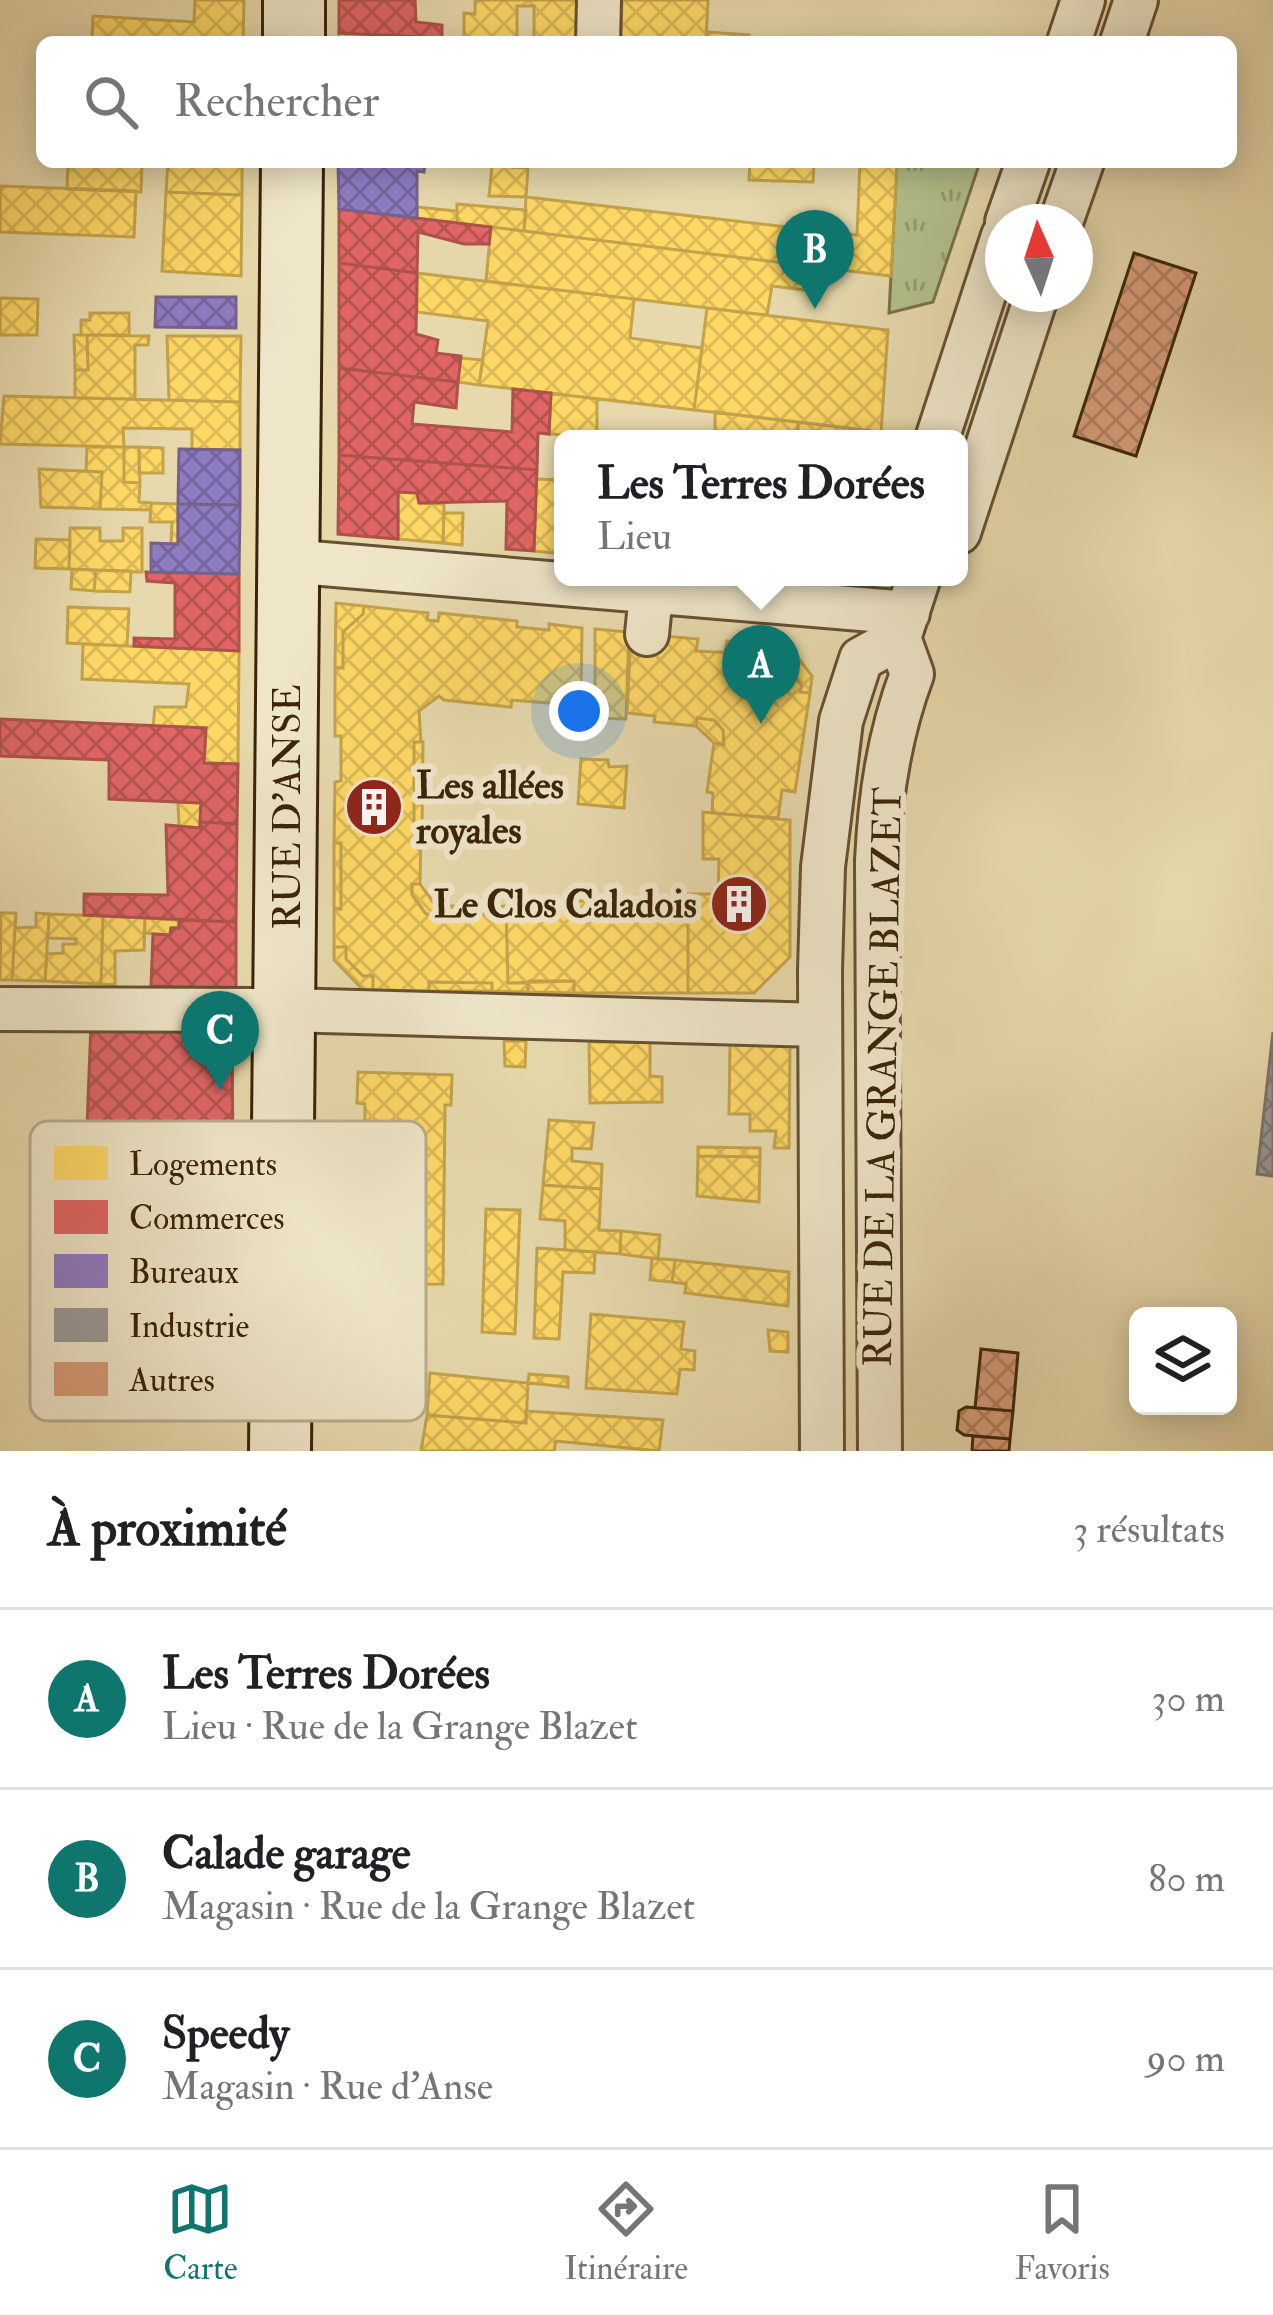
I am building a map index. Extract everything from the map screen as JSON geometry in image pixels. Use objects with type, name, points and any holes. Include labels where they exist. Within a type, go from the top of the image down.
[{"type":"main road","points":[[294,0],[294,36]]},
{"type":"main road","name":"RUE D'ANSE","points":[[284,1121],[292,168]]},
{"type":"street","points":[[598,36],[599,0]]},
{"type":"street","points":[[1071,36],[1083,0]]},
{"type":"street","points":[[1124,36],[1136,0]]},
{"type":"street","points":[[1013,204],[1026,168]]},
{"type":"street","points":[[1067,204],[1080,168]]},
{"type":"street","points":[[940,430],[985,291]]},
{"type":"street","points":[[968,505],[1031,312]]},
{"type":"street","points":[[287,562],[649,614],[908,609]]},
{"type":"street","name":"RUE DE LA GRANGE BLAZET","points":[[822,1451],[823,867],[841,721],[861,659],[908,609]]},
{"type":"street","name":"RUE DE LA GRANGE BLAZET","points":[[880,1451],[880,795],[898,712],[912,674],[908,609]]},
{"type":"street","points":[[0,1009],[721,1008],[820,1025]]},
{"type":"green space","points":[[897,168],[978,168],[933,302],[889,313]]},
{"type":"building: Logements","points":[[195,0],[244,0],[243,36],[92,36],[93,16],[194,22]]},
{"type":"building: Logements","points":[[475,0],[577,0],[577,36],[534,36],[534,6],[517,6],[517,36],[464,36],[464,13],[475,14]]},
{"type":"building: Logements","points":[[622,0],[708,0],[706,36],[621,36]]},
{"type":"building: Logements","points":[[707,32],[749,35],[749,36],[707,36]]},
{"type":"building: Logements","points":[[339,33],[405,36],[339,36]]},
{"type":"building: Logements","points":[[68,168],[142,168],[141,192],[67,189]]},
{"type":"building: Logements","points":[[168,168],[242,168],[242,195],[166,192]]},
{"type":"building: Logements","points":[[492,168],[528,168],[526,197],[489,196]]},
{"type":"building: Logements","points":[[750,168],[814,168],[813,182],[749,180]]},
{"type":"building: Logements","points":[[860,168],[897,168],[891,276],[524,231],[526,197],[857,235]]},
{"type":"building: Logements","points":[[0,186],[136,191],[134,237],[0,232]]},
{"type":"building: Logements","points":[[166,192],[242,195],[241,276],[162,271]]},
{"type":"building: Logements","points":[[457,204],[526,210],[524,231],[457,223]]},
{"type":"building: Logements","points":[[417,207],[457,211],[457,223],[417,218]]},
{"type":"building: Logements","points":[[491,227],[808,266],[805,290],[772,286],[767,315],[486,281]]},
{"type":"building: Logements","points":[[417,273],[634,299],[630,338],[702,348],[694,410],[479,385],[488,321],[417,312]]},
{"type":"building: Logements","points":[[0,298],[38,299],[37,335],[0,335]]},
{"type":"building: Logements","points":[[707,308],[888,330],[881,430],[694,410]]},
{"type":"building: Logements","points":[[90,313],[129,313],[129,335],[81,335],[81,320],[90,320]]},
{"type":"building: Logements","points":[[74,335],[87,335],[88,370],[75,370]]},
{"type":"building: Logements","points":[[87,335],[149,336],[148,345],[135,345],[135,399],[75,398],[75,370],[88,370]]},
{"type":"building: Logements","points":[[167,336],[241,336],[240,402],[169,400]]},
{"type":"building: Logements","points":[[460,358],[483,360],[479,385],[458,382]]},
{"type":"building: Logements","points":[[551,393],[597,399],[597,430],[549,434]]},
{"type":"building: Logements","points":[[4,396],[240,402],[240,450],[192,449],[192,429],[123,428],[124,447],[0,444]]},
{"type":"building: Logements","points":[[715,412],[798,422],[798,430],[715,430]]},
{"type":"building: Logements","points":[[798,422],[864,430],[798,430]]},
{"type":"building: Logements","points":[[87,447],[124,447],[124,482],[140,483],[139,502],[151,503],[151,510],[100,509],[102,472],[86,471]]},
{"type":"building: Logements","points":[[124,447],[139,447],[140,483],[124,482]]},
{"type":"building: Logements","points":[[139,447],[163,448],[163,473],[139,473]]},
{"type":"building: Logements","points":[[39,469],[102,472],[100,509],[41,507]]},
{"type":"building: Logements","points":[[536,479],[554,480],[554,553],[534,551]]},
{"type":"building: Logements","points":[[398,492],[417,493],[419,503],[444,504],[443,543],[398,539]]},
{"type":"building: Logements","points":[[151,503],[178,504],[178,544],[171,544],[172,522],[150,522]]},
{"type":"building: Logements","points":[[444,513],[463,513],[462,545],[443,543]]},
{"type":"building: Logements","points":[[70,528],[100,528],[100,541],[123,541],[123,528],[142,528],[142,572],[69,569]]},
{"type":"building: Logements","points":[[36,539],[70,540],[69,569],[35,568]]},
{"type":"building: Logements","points":[[72,569],[96,570],[94,591],[71,589]]},
{"type":"building: Logements","points":[[96,570],[131,571],[130,592],[94,591]]},
{"type":"building: Logements","points":[[336,603],[364,606],[363,614],[343,632],[343,668],[335,667]]},
{"type":"building: Logements","name":"Les allées royales","points":[[364,606],[428,613],[427,620],[438,621],[439,613],[517,621],[517,627],[582,628],[581,695],[558,694],[558,702],[547,703],[512,700],[511,707],[439,696],[419,711],[421,742],[414,742],[414,831],[421,832],[420,884],[412,884],[412,895],[426,914],[437,915],[436,906],[469,906],[469,914],[487,914],[487,907],[506,906],[508,983],[527,983],[528,992],[492,991],[492,983],[429,982],[429,991],[373,990],[373,976],[363,976],[346,959],[346,947],[334,947],[334,908],[341,909],[341,843],[334,843],[335,782],[341,781],[341,736],[335,736],[335,667],[343,668],[343,632],[363,614]]},
{"type":"building: Logements","points":[[68,607],[129,609],[127,646],[67,643]]},
{"type":"building: Logements","points":[[595,629],[629,632],[626,719],[595,718]]},
{"type":"building: Logements","points":[[631,633],[698,639],[696,651],[775,655],[802,686],[800,692],[810,693],[795,792],[782,790],[778,818],[712,813],[713,793],[707,792],[714,743],[724,745],[723,730],[714,720],[697,718],[696,726],[654,722],[655,716],[627,713]]},
{"type":"building: Logements","points":[[727,641],[790,647],[812,676],[810,693],[800,692],[802,686],[775,655],[725,650]]},
{"type":"building: Logements","points":[[83,644],[239,651],[238,764],[204,763],[206,728],[153,726],[155,707],[186,707],[189,684],[82,679]]},
{"type":"building: Logements","points":[[697,718],[714,720],[723,730],[724,745],[714,743],[696,726]]},
{"type":"building: Logements","points":[[414,742],[423,742],[422,832],[414,831]]},
{"type":"building: Logements","points":[[581,759],[608,760],[609,767],[627,766],[624,808],[578,804]]},
{"type":"building: Logements","points":[[178,802],[201,803],[200,828],[179,826]]},
{"type":"building: Logements","name":"Le Clos Caladois","points":[[703,812],[790,820],[790,957],[754,993],[688,993],[688,894],[718,894],[719,859],[703,859]]},
{"type":"building: Logements","points":[[334,843],[341,843],[341,909],[334,908]]},
{"type":"building: Logements","points":[[412,884],[420,884],[437,915],[426,914],[412,895]]},
{"type":"building: Logements","points":[[559,901],[620,901],[620,909],[688,914],[688,993],[574,993],[574,981],[508,983],[506,906],[559,910]]},
{"type":"building: Logements","points":[[1,913],[16,913],[12,980],[0,980]]},
{"type":"building: Logements","points":[[36,913],[49,914],[45,981],[12,980],[15,928],[36,927]]},
{"type":"building: Logements","points":[[49,914],[103,916],[101,984],[45,981],[47,954],[63,953],[63,944],[76,944],[76,939],[48,938]]},
{"type":"building: Logements","points":[[103,916],[145,918],[144,950],[115,951],[115,985],[101,984]]},
{"type":"building: Logements","points":[[145,918],[179,920],[179,928],[171,928],[170,935],[144,933]]},
{"type":"building: Logements","points":[[334,947],[346,947],[346,959],[363,976],[373,976],[373,990],[363,990],[334,960]]},
{"type":"building: Logements","points":[[529,981],[574,981],[574,993],[528,992]]},
{"type":"building: Logements","points":[[429,982],[492,983],[492,991],[429,991]]},
{"type":"building: Logements","points":[[504,1041],[526,1041],[525,1067],[505,1066]]},
{"type":"building: Logements","points":[[589,1042],[650,1042],[650,1076],[662,1077],[662,1102],[590,1103]]},
{"type":"building: Logements","points":[[730,1043],[790,1043],[789,1148],[774,1148],[776,1131],[750,1131],[750,1114],[729,1114]]},
{"type":"building: Logements","points":[[358,1072],[452,1075],[451,1105],[445,1105],[443,1284],[426,1284],[426,1121],[365,1121],[365,1104],[357,1103]]},
{"type":"building: Logements","points":[[549,1120],[594,1123],[591,1149],[572,1148],[572,1161],[602,1164],[601,1189],[543,1185]]},
{"type":"building: Logements","points":[[698,1147],[760,1148],[760,1157],[698,1156]]},
{"type":"building: Logements","points":[[698,1156],[760,1157],[759,1202],[697,1196]]},
{"type":"building: Logements","points":[[543,1185],[601,1189],[599,1230],[621,1231],[620,1254],[565,1250],[565,1221],[540,1219]]},
{"type":"building: Logements","points":[[486,1209],[520,1210],[515,1334],[482,1332]]},
{"type":"building: Logements","points":[[621,1231],[660,1235],[658,1259],[620,1254]]},
{"type":"building: Logements","points":[[537,1248],[595,1252],[594,1273],[563,1272],[559,1339],[534,1338]]},
{"type":"building: Logements","points":[[652,1258],[675,1260],[672,1282],[650,1280]]},
{"type":"building: Logements","points":[[675,1260],[789,1272],[788,1306],[685,1293],[686,1284],[672,1282]]},
{"type":"building: Logements","points":[[591,1314],[684,1322],[681,1349],[695,1351],[694,1370],[680,1369],[677,1394],[586,1388]]},
{"type":"building: Logements","points":[[768,1330],[788,1332],[788,1352],[770,1351]]},
{"type":"building: Logements","points":[[430,1373],[528,1383],[526,1423],[427,1415]]},
{"type":"building: Logements","points":[[529,1374],[568,1377],[568,1387],[528,1383]]},
{"type":"building: Logements","points":[[526,1411],[663,1420],[659,1451],[556,1441],[554,1451],[421,1451],[427,1415],[526,1423]]},
{"type":"building: Commerces","points":[[339,0],[415,0],[416,22],[442,25],[442,36],[339,33]]},
{"type":"building: Commerces","points":[[339,209],[491,227],[489,244],[464,244],[418,232],[417,273],[339,263]]},
{"type":"building: Commerces","points":[[339,263],[417,273],[416,334],[438,340],[436,353],[461,356],[458,382],[339,368]]},
{"type":"building: Commerces","points":[[339,368],[458,382],[456,408],[414,402],[412,424],[512,432],[513,389],[551,393],[549,434],[538,433],[537,470],[339,455]]},
{"type":"building: Commerces","points":[[339,455],[537,470],[534,551],[506,549],[507,501],[419,503],[417,493],[398,492],[398,539],[338,534]]},
{"type":"building: Commerces","points":[[146,572],[239,574],[239,651],[134,646],[134,638],[175,639],[175,583],[147,581]]},
{"type":"building: Commerces","points":[[0,719],[206,728],[204,763],[238,764],[237,824],[200,822],[201,803],[109,799],[109,760],[0,756]]},
{"type":"building: Commerces","points":[[200,822],[237,824],[236,922],[84,915],[84,894],[168,895],[166,825],[200,828]]},
{"type":"building: Commerces","points":[[179,920],[236,922],[236,989],[151,986],[153,934],[170,935],[171,928],[179,928]]},
{"type":"building: Commerces","points":[[91,1023],[232,1029],[233,1121],[87,1121]]},
{"type":"building: Bureaux","points":[[338,168],[424,168],[417,171],[417,218],[339,209]]},
{"type":"building: Bureaux","points":[[156,297],[236,297],[236,328],[155,327]]},
{"type":"building: Bureaux","points":[[179,449],[240,450],[240,505],[178,504]]},
{"type":"building: Bureaux","points":[[178,504],[240,505],[239,574],[151,572],[151,543],[178,544]]},
{"type":"building: Industrie","points":[[1273,1032],[1273,1176],[1257,1174]]},
{"type":"building: Autres","points":[[1134,253],[1196,273],[1136,456],[1074,436]]},
{"type":"building: Autres","points":[[981,1349],[1018,1353],[1013,1411],[975,1408]]},
{"type":"building: Autres","points":[[966,1407],[1013,1411],[1010,1439],[964,1435],[957,1430],[959,1411]]},
{"type":"building: Autres","points":[[973,1436],[1010,1439],[1009,1451],[972,1451]]},
{"type":"place","name":"Calade garage","points":[[815,309]]},
{"type":"place","name":"Les Terres Dorées","points":[[761,724]]},
{"type":"place","name":"Les allées royales","points":[[374,807]]},
{"type":"place","name":"Le Clos Caladois","points":[[739,904]]},
{"type":"place","name":"Speedy","points":[[220,1090]]}]
